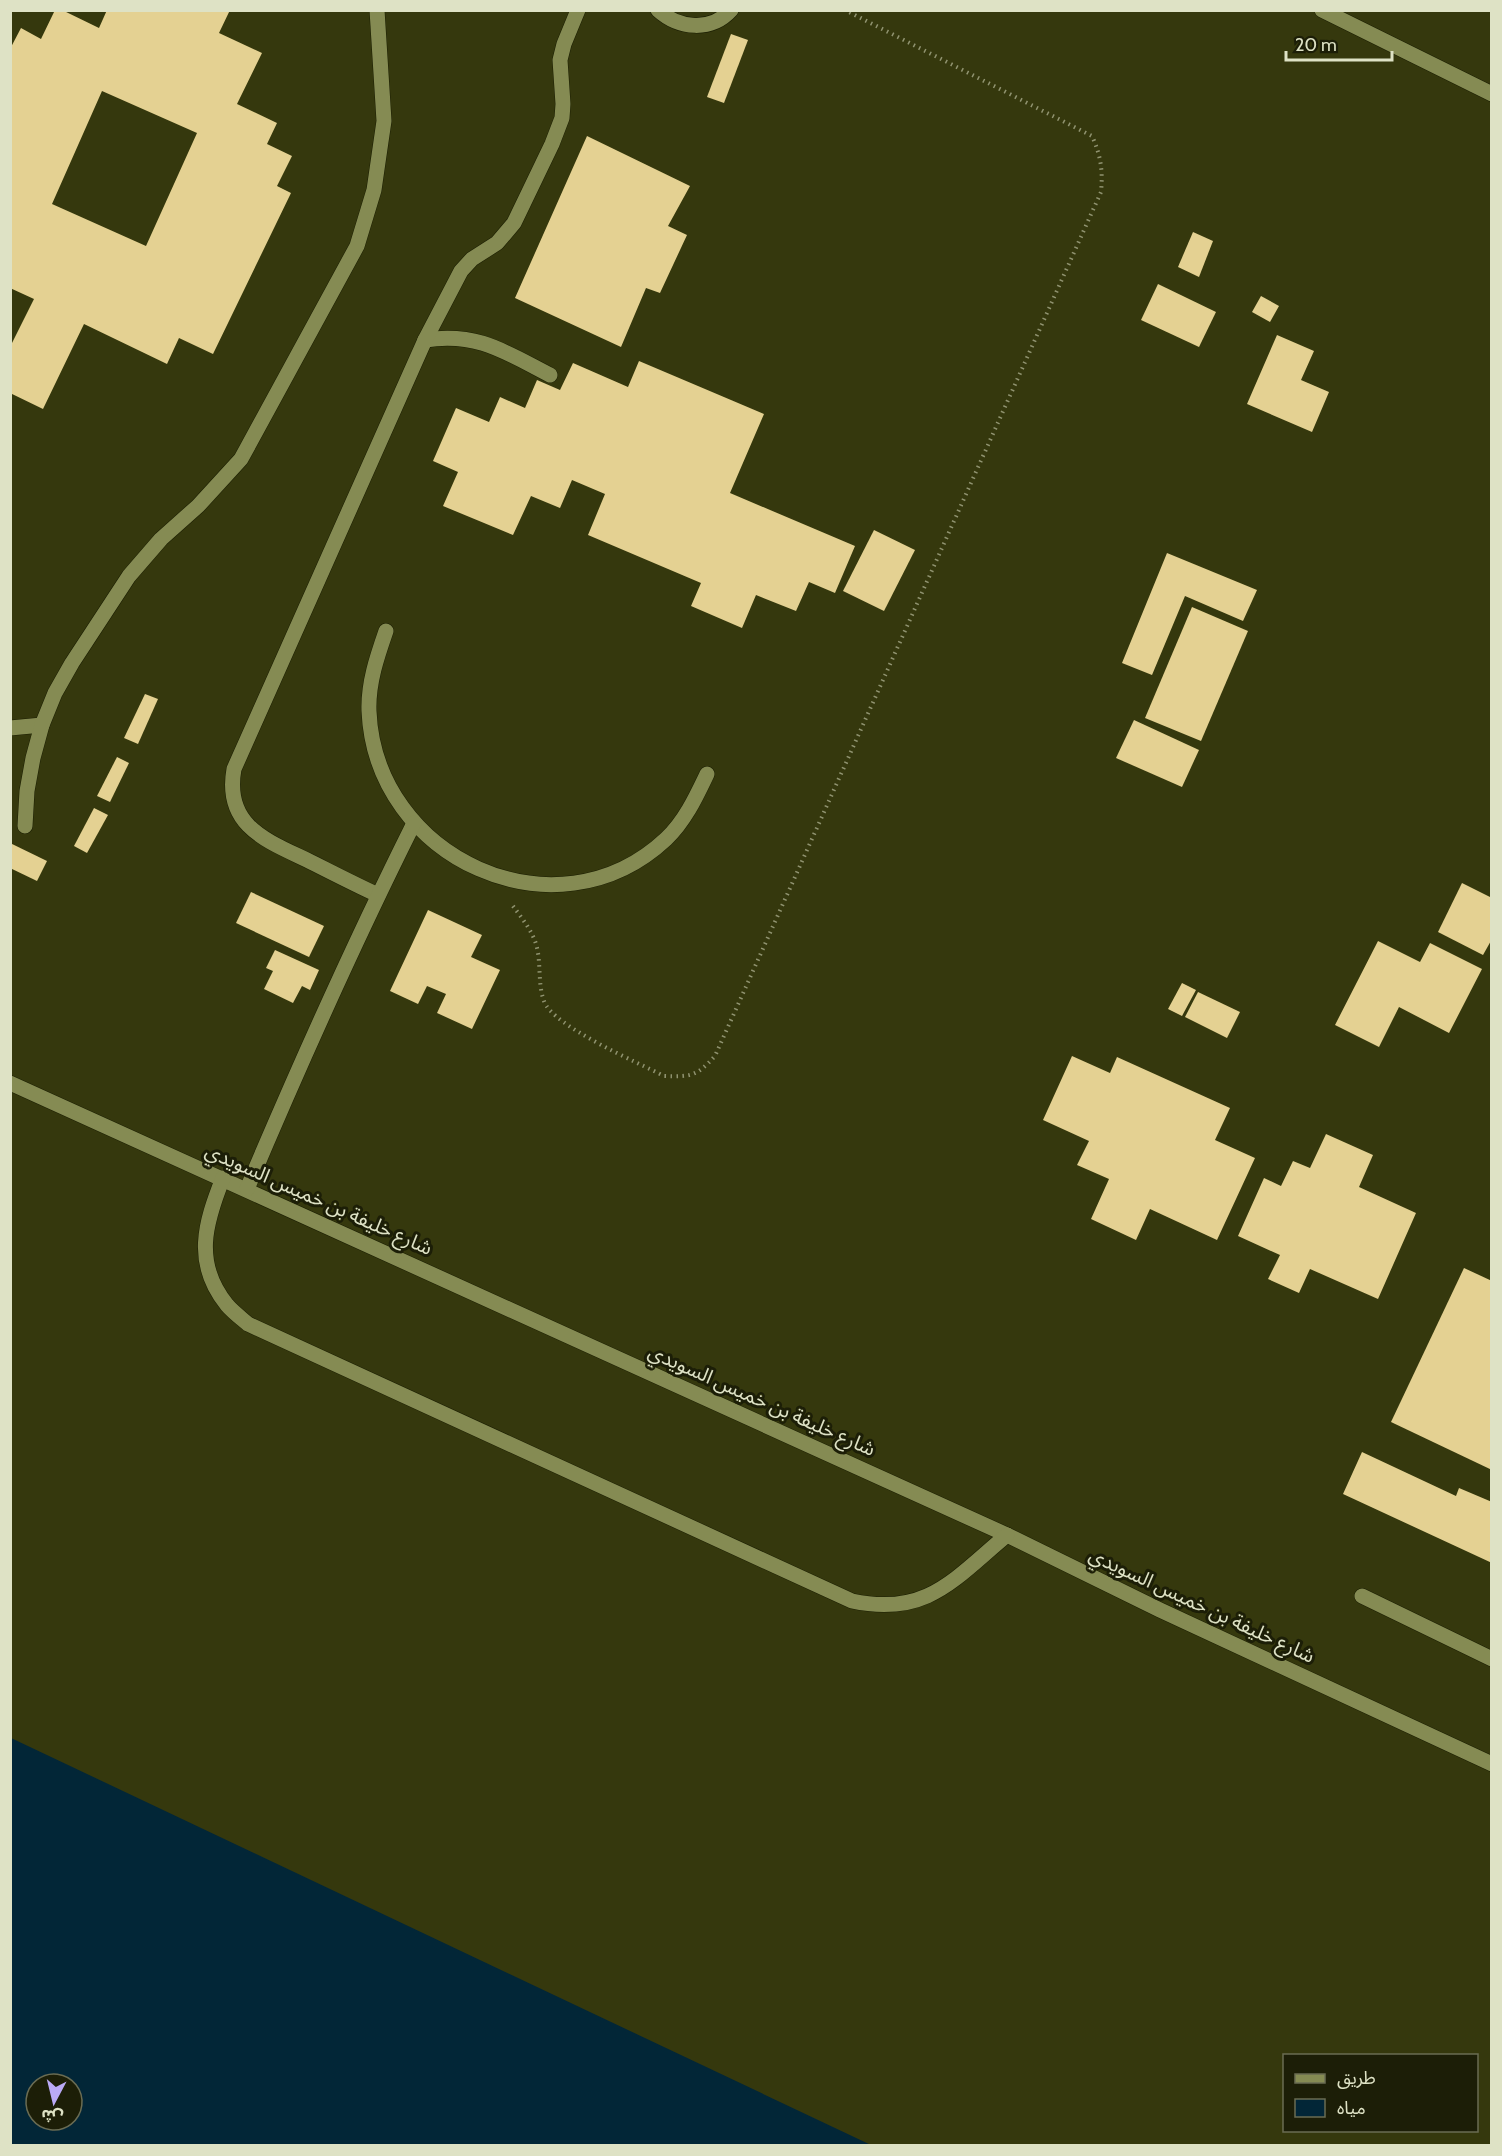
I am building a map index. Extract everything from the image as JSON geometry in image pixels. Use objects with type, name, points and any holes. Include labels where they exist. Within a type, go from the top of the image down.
[{"type":"street","points":[[25,826],[27,791],[42,725],[55,693],[72,663],[129,576],[161,539],[198,506],[241,459],[357,246],[374,190],[384,121],[377,10]]},
{"type":"street","points":[[378,895],[256,834],[240,816],[232,793],[232,781],[238,758],[425,340],[461,271],[472,259],[497,243],[514,223],[552,144],[562,118],[560,60],[578,10]]},
{"type":"street","points":[[658,10],[675,22],[700,26],[725,17],[731,10]]},
{"type":"street","points":[[1322,10],[1491,94]]},
{"type":"street","points":[[425,340],[452,338],[476,340],[550,375]]},
{"type":"street","points":[[386,631],[373,670],[369,710],[375,751],[390,789],[414,823],[433,842],[454,857],[489,875],[526,884],[564,885],[602,878],[637,862],[667,838],[691,808],[707,774]]},
{"type":"street","points":[[10,728],[42,725]]},
{"type":"street","points":[[247,1189],[378,895],[414,823]]},
{"type":"street","name":"شارع خليفة بن خميس السويدي","points":[[10,1083],[1007,1535],[1160,1610],[1491,1764]]},
{"type":"street","points":[[223,1178],[205,1229],[206,1256],[213,1282],[228,1306],[248,1324],[821,1588],[852,1601],[873,1606],[894,1606],[915,1602],[936,1593],[1007,1535]]},
{"type":"street","points":[[1362,1596],[1491,1659]]},
{"type":"path","points":[[489,875],[525,922],[536,943],[539,981],[544,1004],[564,1024],[664,1076],[683,1077],[702,1071],[715,1056],[1101,192],[1103,170],[1100,153],[1092,136],[845,10]]},
{"type":"water","points":[[11,1738],[871,2145],[11,2145]]},
{"type":"building","points":[[55,10],[62,10],[99,28],[107,10],[230,10],[219,33],[262,53],[237,104],[277,123],[267,144],[292,156],[277,186],[291,193],[213,354],[179,338],[167,364],[84,324],[43,409],[10,393],[10,347],[34,299],[10,288],[10,49],[21,28],[41,39]],"holes":[[[102,91],[197,133],[146,246],[52,204]]]},
{"type":"building","points":[[731,34],[748,40],[724,103],[707,97]]},
{"type":"building","points":[[587,136],[690,186],[668,226],[687,235],[660,293],[646,288],[621,347],[515,298]]},
{"type":"building","points":[[1193,232],[1213,241],[1199,277],[1178,267]]},
{"type":"building","points":[[1158,284],[1216,312],[1199,347],[1141,320]]},
{"type":"building","points":[[1261,296],[1279,306],[1270,322],[1252,312]]},
{"type":"building","points":[[1277,335],[1314,351],[1301,380],[1329,392],[1312,432],[1247,404]]},
{"type":"building","points":[[639,361],[764,414],[730,493],[855,546],[835,593],[809,582],[796,611],[756,595],[742,628],[691,606],[701,583],[588,535],[605,494],[572,480],[560,508],[531,496],[513,535],[443,506],[458,472],[433,461],[456,408],[489,422],[500,397],[525,408],[537,380],[560,390],[573,363],[628,387]]},
{"type":"building","points":[[874,530],[915,550],[884,611],[843,591]]},
{"type":"building","points":[[1167,553],[1257,590],[1243,621],[1185,596],[1152,675],[1122,663]]},
{"type":"building","points":[[1192,607],[1248,631],[1201,741],[1145,718]]},
{"type":"building","points":[[145,694],[158,699],[138,744],[124,738]]},
{"type":"building","points":[[1134,720],[1199,750],[1182,787],[1116,758]]},
{"type":"building","points":[[117,757],[129,763],[110,802],[97,796]]},
{"type":"building","points":[[94,808],[108,815],[87,853],[74,846]]},
{"type":"building","points":[[10,843],[47,861],[37,881],[10,868]]},
{"type":"building","points":[[1462,883],[1492,898],[1492,939],[1483,955],[1438,932]]},
{"type":"building","points":[[251,892],[324,926],[309,957],[236,923]]},
{"type":"building","points":[[428,910],[482,935],[471,957],[500,970],[472,1029],[437,1013],[446,994],[427,986],[418,1004],[390,991]]},
{"type":"building","points":[[1378,941],[1420,962],[1430,943],[1482,969],[1449,1033],[1399,1007],[1379,1047],[1335,1025]]},
{"type":"building","points":[[275,950],[319,970],[310,990],[302,986],[293,1003],[264,989],[273,971],[266,968]]},
{"type":"building","points":[[1182,983],[1196,990],[1182,1016],[1168,1009]]},
{"type":"building","points":[[1198,992],[1240,1012],[1227,1038],[1185,1017]]},
{"type":"building","points":[[1072,1056],[1110,1073],[1117,1057],[1230,1108],[1215,1140],[1255,1158],[1217,1240],[1150,1209],[1136,1240],[1091,1219],[1109,1179],[1077,1165],[1089,1141],[1043,1120]]},
{"type":"building","points":[[1326,1134],[1373,1155],[1359,1187],[1416,1213],[1378,1299],[1310,1269],[1299,1293],[1268,1279],[1280,1255],[1238,1236],[1264,1178],[1281,1186],[1293,1161],[1310,1168]]},
{"type":"building","points":[[1464,1268],[1492,1281],[1492,1470],[1391,1422]]},
{"type":"building","points":[[1362,1452],[1456,1496],[1459,1488],[1492,1502],[1492,1563],[1343,1494]]}]
